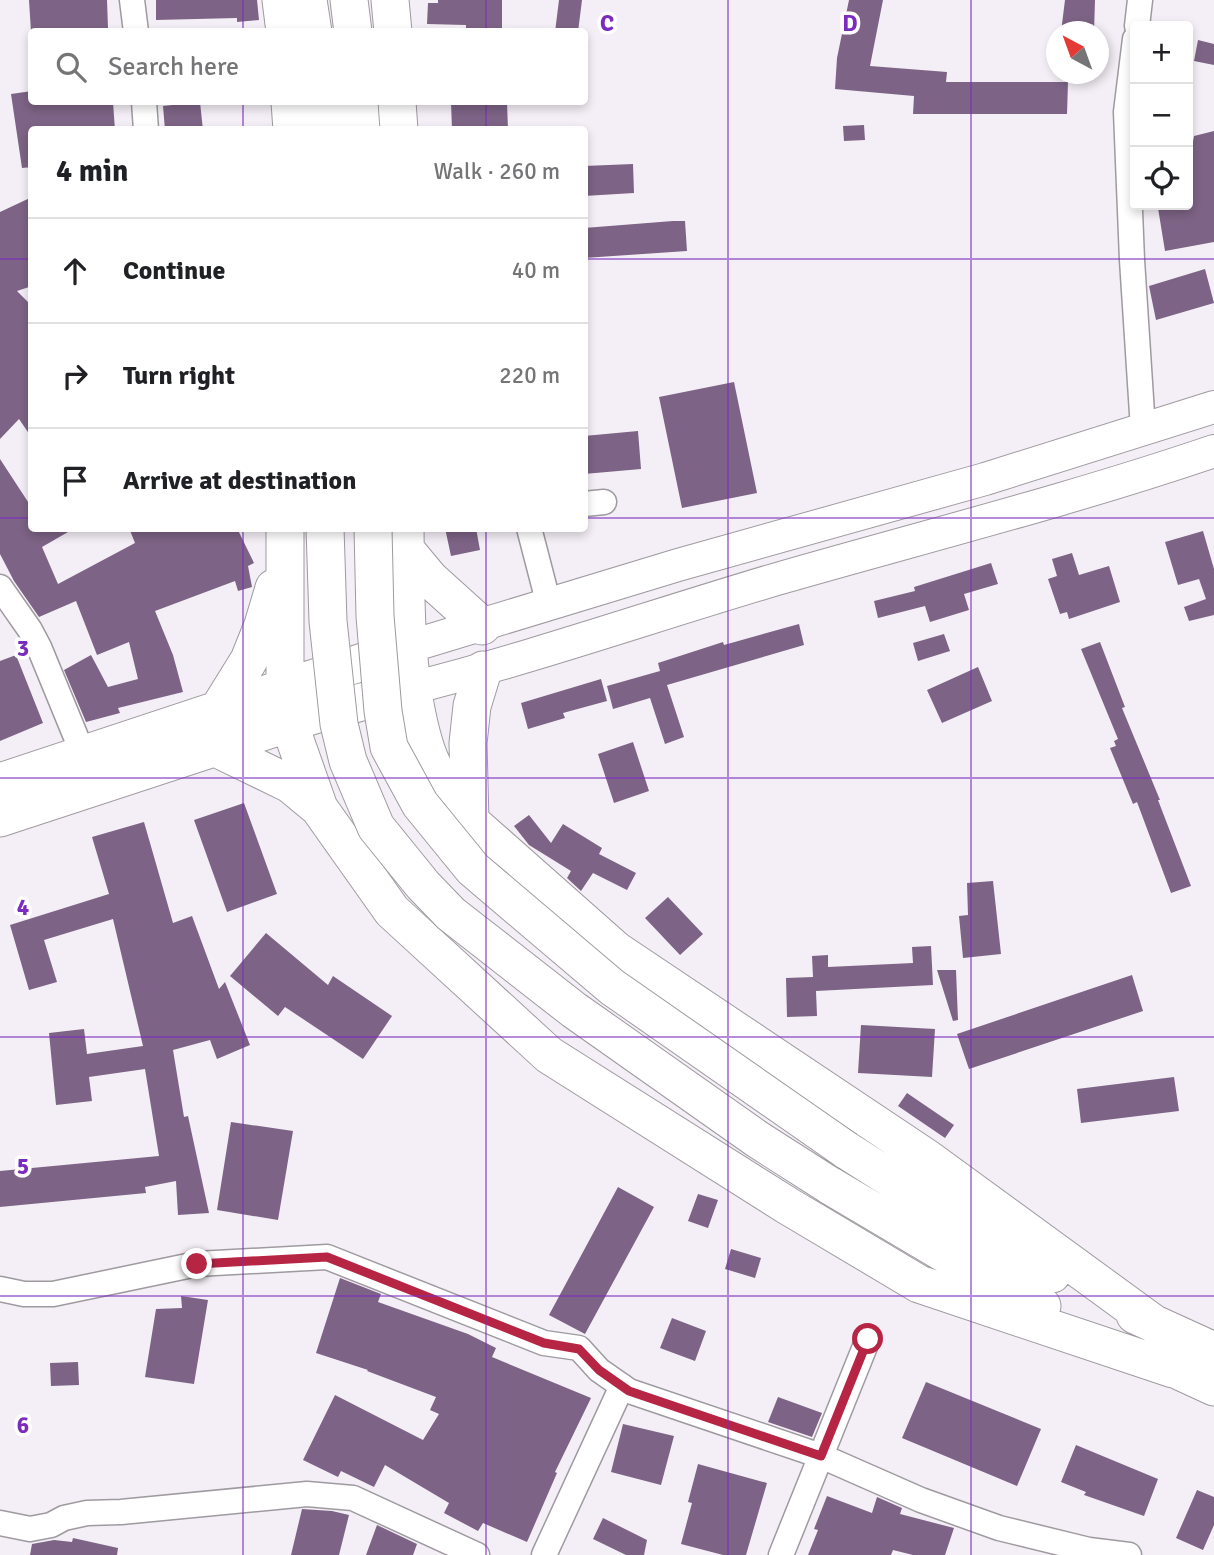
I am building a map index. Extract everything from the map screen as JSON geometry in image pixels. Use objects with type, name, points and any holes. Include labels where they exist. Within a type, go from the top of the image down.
[{"type":"highway","points":[[281,0],[284,28]]},
{"type":"highway","points":[[308,0],[312,28]]},
{"type":"highway","points":[[349,0],[352,28]]},
{"type":"highway","points":[[390,0],[393,28]]},
{"type":"highway","points":[[290,105],[292,126]]},
{"type":"highway","points":[[324,105],[325,126]]},
{"type":"highway","points":[[359,105],[361,126]]},
{"type":"highway","points":[[397,105],[399,126]]},
{"type":"highway","points":[[325,532],[328,621],[339,724],[348,761],[376,827],[423,885],[451,914],[574,1010],[757,1139],[829,1185],[969,1268],[1214,1387]]},
{"type":"highway","points":[[373,532],[375,616],[389,747],[420,804],[473,869],[612,987],[846,1150],[1047,1272],[1214,1351]]},
{"type":"highway","points":[[284,535],[287,706],[319,808]]},
{"type":"highway","points":[[218,710],[249,660],[263,625],[284,535]]},
{"type":"highway","points":[[405,539],[408,647],[412,688],[424,745],[450,797],[470,821],[617,951],[928,1159],[1157,1325]]},
{"type":"highway","points":[[405,539],[430,579],[482,626]]},
{"type":"highway","points":[[0,818],[216,748],[287,706],[408,647]]},
{"type":"highway","points":[[470,821],[468,743],[472,706],[483,670]]},
{"type":"highway","points":[[0,782],[218,710],[287,706],[412,688]]},
{"type":"highway","points":[[216,748],[290,784],[319,808],[392,911],[549,1055],[788,1206],[919,1284],[1173,1369]]},
{"type":"main road","points":[[408,647],[691,561],[985,479],[1214,407]]},
{"type":"main road","points":[[412,688],[483,670],[775,580],[1150,473],[1214,451]]},
{"type":"street","points":[[132,0],[136,28]]},
{"type":"street","points":[[1138,21],[1140,0]]},
{"type":"street","points":[[1130,80],[1126,112],[1143,429]]},
{"type":"street","points":[[144,105],[146,126]]},
{"type":"street","points":[[530,532],[549,605]]},
{"type":"street","points":[[0,587],[35,638],[83,754]]},
{"type":"street","points":[[0,1289],[24,1294],[53,1294],[197,1264],[327,1257],[544,1343],[579,1349],[599,1370],[629,1391],[821,1456],[921,1500],[999,1528],[1089,1549],[1129,1555]]},
{"type":"street","points":[[781,1555],[868,1339]]},
{"type":"street","points":[[544,1555],[622,1386]]},
{"type":"street","points":[[0,1522],[30,1529],[87,1513],[307,1494],[353,1498],[477,1555]]},
{"type":"building","points":[[29,0],[107,0],[108,28],[31,28]]},
{"type":"building","points":[[156,0],[257,0],[259,20],[156,20]]},
{"type":"building","points":[[438,0],[502,0],[502,28],[427,24],[428,3],[438,3]]},
{"type":"building","points":[[559,0],[582,0],[578,28],[556,28]]},
{"type":"building","points":[[849,0],[883,0],[870,66],[947,72],[946,82],[1068,84],[1067,114],[913,114],[914,96],[835,89],[837,58]]},
{"type":"building","points":[[1065,0],[1095,0],[1094,21],[1062,21]]},
{"type":"building","points":[[1198,40],[1214,44],[1214,65],[1194,61]]},
{"type":"building","points":[[28,92],[28,105],[113,105],[115,126],[28,126],[28,167],[22,168],[11,94]]},
{"type":"building","points":[[200,105],[203,126],[165,126],[163,106]]},
{"type":"building","points":[[451,105],[507,105],[508,126],[452,126]]},
{"type":"building","points":[[864,125],[865,140],[844,141],[843,126]]},
{"type":"building","points":[[1214,131],[1214,242],[1165,251],[1158,210],[1193,210],[1194,136]]},
{"type":"building","points":[[633,164],[634,193],[588,196],[588,166]]},
{"type":"building","points":[[28,199],[28,287],[17,291],[28,302],[28,432],[19,419],[0,439],[0,212]]},
{"type":"building","points":[[685,221],[687,251],[588,258],[588,228]]},
{"type":"building","points":[[1205,269],[1214,303],[1156,320],[1149,286]]},
{"type":"building","points":[[734,382],[757,493],[682,508],[659,397]]},
{"type":"building","points":[[638,431],[641,469],[588,474],[588,436]]},
{"type":"building","points":[[0,459],[28,502],[28,532],[68,532],[42,547],[58,584],[135,543],[131,532],[239,532],[254,563],[248,566],[252,587],[238,591],[235,581],[155,611],[173,655],[183,692],[118,708],[120,713],[86,722],[64,670],[91,655],[108,687],[138,679],[129,642],[97,655],[76,601],[39,617],[14,581],[0,554]]},
{"type":"building","points":[[1203,531],[1214,569],[1214,615],[1189,621],[1184,607],[1206,599],[1199,579],[1178,585],[1165,542]]},
{"type":"building","points":[[446,532],[477,532],[480,550],[451,556]]},
{"type":"building","points":[[1072,553],[1079,575],[1109,566],[1120,602],[1069,619],[1067,612],[1060,614],[1048,579],[1057,576],[1052,559]]},
{"type":"building","points":[[991,563],[998,584],[964,594],[969,610],[930,622],[925,606],[878,618],[874,601],[915,591],[914,587]]},
{"type":"building","points":[[799,624],[804,645],[667,685],[684,737],[665,744],[650,698],[613,709],[607,686],[660,671],[658,663],[723,642],[724,645]]},
{"type":"building","points":[[944,634],[950,651],[918,661],[913,643]]},
{"type":"building","points":[[1100,642],[1125,707],[1122,708],[1160,800],[1191,886],[1171,893],[1137,802],[1133,804],[1110,748],[1116,746],[1114,741],[1118,739],[1081,649]]},
{"type":"building","points":[[16,655],[43,723],[0,741],[0,661]]},
{"type":"building","points":[[978,667],[992,701],[942,723],[927,690]]},
{"type":"building","points":[[601,679],[607,701],[563,713],[565,718],[528,729],[521,703]]},
{"type":"building","points":[[633,742],[649,791],[614,803],[598,754]]},
{"type":"building","points":[[244,803],[277,894],[227,912],[194,820]]},
{"type":"building","points":[[529,815],[551,843],[563,824],[602,848],[599,854],[636,873],[627,890],[593,873],[581,891],[567,878],[571,871],[529,845],[514,826]]},
{"type":"building","points":[[144,822],[173,923],[192,916],[219,989],[225,982],[250,1045],[217,1059],[210,1040],[173,1050],[184,1117],[188,1116],[209,1213],[178,1215],[176,1181],[145,1187],[146,1193],[0,1207],[0,1171],[159,1156],[145,1069],[89,1077],[92,1101],[56,1105],[49,1033],[84,1029],[87,1054],[143,1046],[113,919],[44,940],[57,982],[29,990],[10,925],[109,894],[92,837]]},
{"type":"building","points":[[993,881],[1001,954],[963,958],[959,916],[968,915],[967,883]]},
{"type":"building","points":[[668,897],[703,934],[680,955],[645,918]]},
{"type":"building","points":[[266,933],[328,985],[333,976],[392,1016],[363,1059],[285,1007],[278,1016],[230,976]]},
{"type":"building","points":[[931,946],[933,985],[816,991],[817,1016],[787,1017],[786,978],[813,977],[812,956],[828,955],[828,967],[913,963],[912,947]]},
{"type":"building","points":[[937,970],[956,970],[958,1020],[953,1021]]},
{"type":"building","points":[[1132,975],[1143,1011],[969,1069],[957,1034]]},
{"type":"building","points":[[861,1025],[935,1029],[932,1077],[858,1073]]},
{"type":"building","points":[[1174,1077],[1179,1111],[1081,1123],[1077,1089]]},
{"type":"building","points":[[907,1093],[954,1125],[945,1138],[898,1106]]},
{"type":"building","points":[[231,1122],[293,1131],[278,1220],[217,1210]]},
{"type":"building","points":[[618,1187],[654,1207],[585,1334],[549,1315]]},
{"type":"building","points":[[698,1194],[718,1200],[708,1228],[688,1221]]},
{"type":"building","points":[[731,1249],[761,1258],[755,1278],[725,1269]]},
{"type":"building","points":[[340,1278],[381,1294],[378,1302],[468,1334],[496,1348],[492,1357],[591,1398],[555,1472],[557,1473],[527,1542],[483,1523],[478,1531],[444,1513],[449,1503],[385,1465],[374,1487],[341,1471],[338,1477],[303,1460],[335,1395],[423,1440],[439,1414],[430,1410],[436,1397],[316,1353]]},
{"type":"building","points":[[181,1296],[208,1300],[194,1384],[145,1377],[156,1309],[182,1308]]},
{"type":"building","points":[[672,1318],[706,1331],[695,1361],[660,1348]]},
{"type":"building","points":[[78,1362],[79,1385],[51,1386],[50,1363]]},
{"type":"building","points":[[926,1382],[1041,1429],[1017,1486],[902,1438]]},
{"type":"building","points":[[778,1397],[822,1413],[812,1437],[768,1422]]},
{"type":"building","points":[[623,1424],[674,1436],[661,1485],[611,1472]]},
{"type":"building","points":[[1076,1445],[1158,1479],[1144,1516],[1084,1495],[1086,1492],[1061,1482]]},
{"type":"building","points":[[698,1464],[767,1483],[746,1555],[723,1555],[681,1544],[692,1503],[688,1502]]},
{"type":"building","points":[[1197,1490],[1214,1497],[1214,1525],[1203,1550],[1176,1538]]},
{"type":"building","points":[[827,1496],[872,1513],[877,1497],[902,1508],[900,1514],[954,1528],[945,1555],[913,1555],[893,1550],[891,1555],[808,1555],[818,1530],[814,1529]]},
{"type":"building","points":[[302,1509],[349,1515],[339,1555],[291,1555]]},
{"type":"building","points":[[603,1518],[647,1540],[644,1555],[626,1555],[593,1539]]},
{"type":"building","points":[[377,1525],[417,1544],[413,1555],[366,1555]]},
{"type":"building","points":[[73,1538],[118,1548],[117,1555],[30,1555],[32,1544],[54,1540],[72,1542]]},
{"type":"route","points":[[197,1264],[249,1259],[327,1257],[544,1343],[579,1349],[599,1370],[629,1391],[821,1456],[868,1339]]}]
